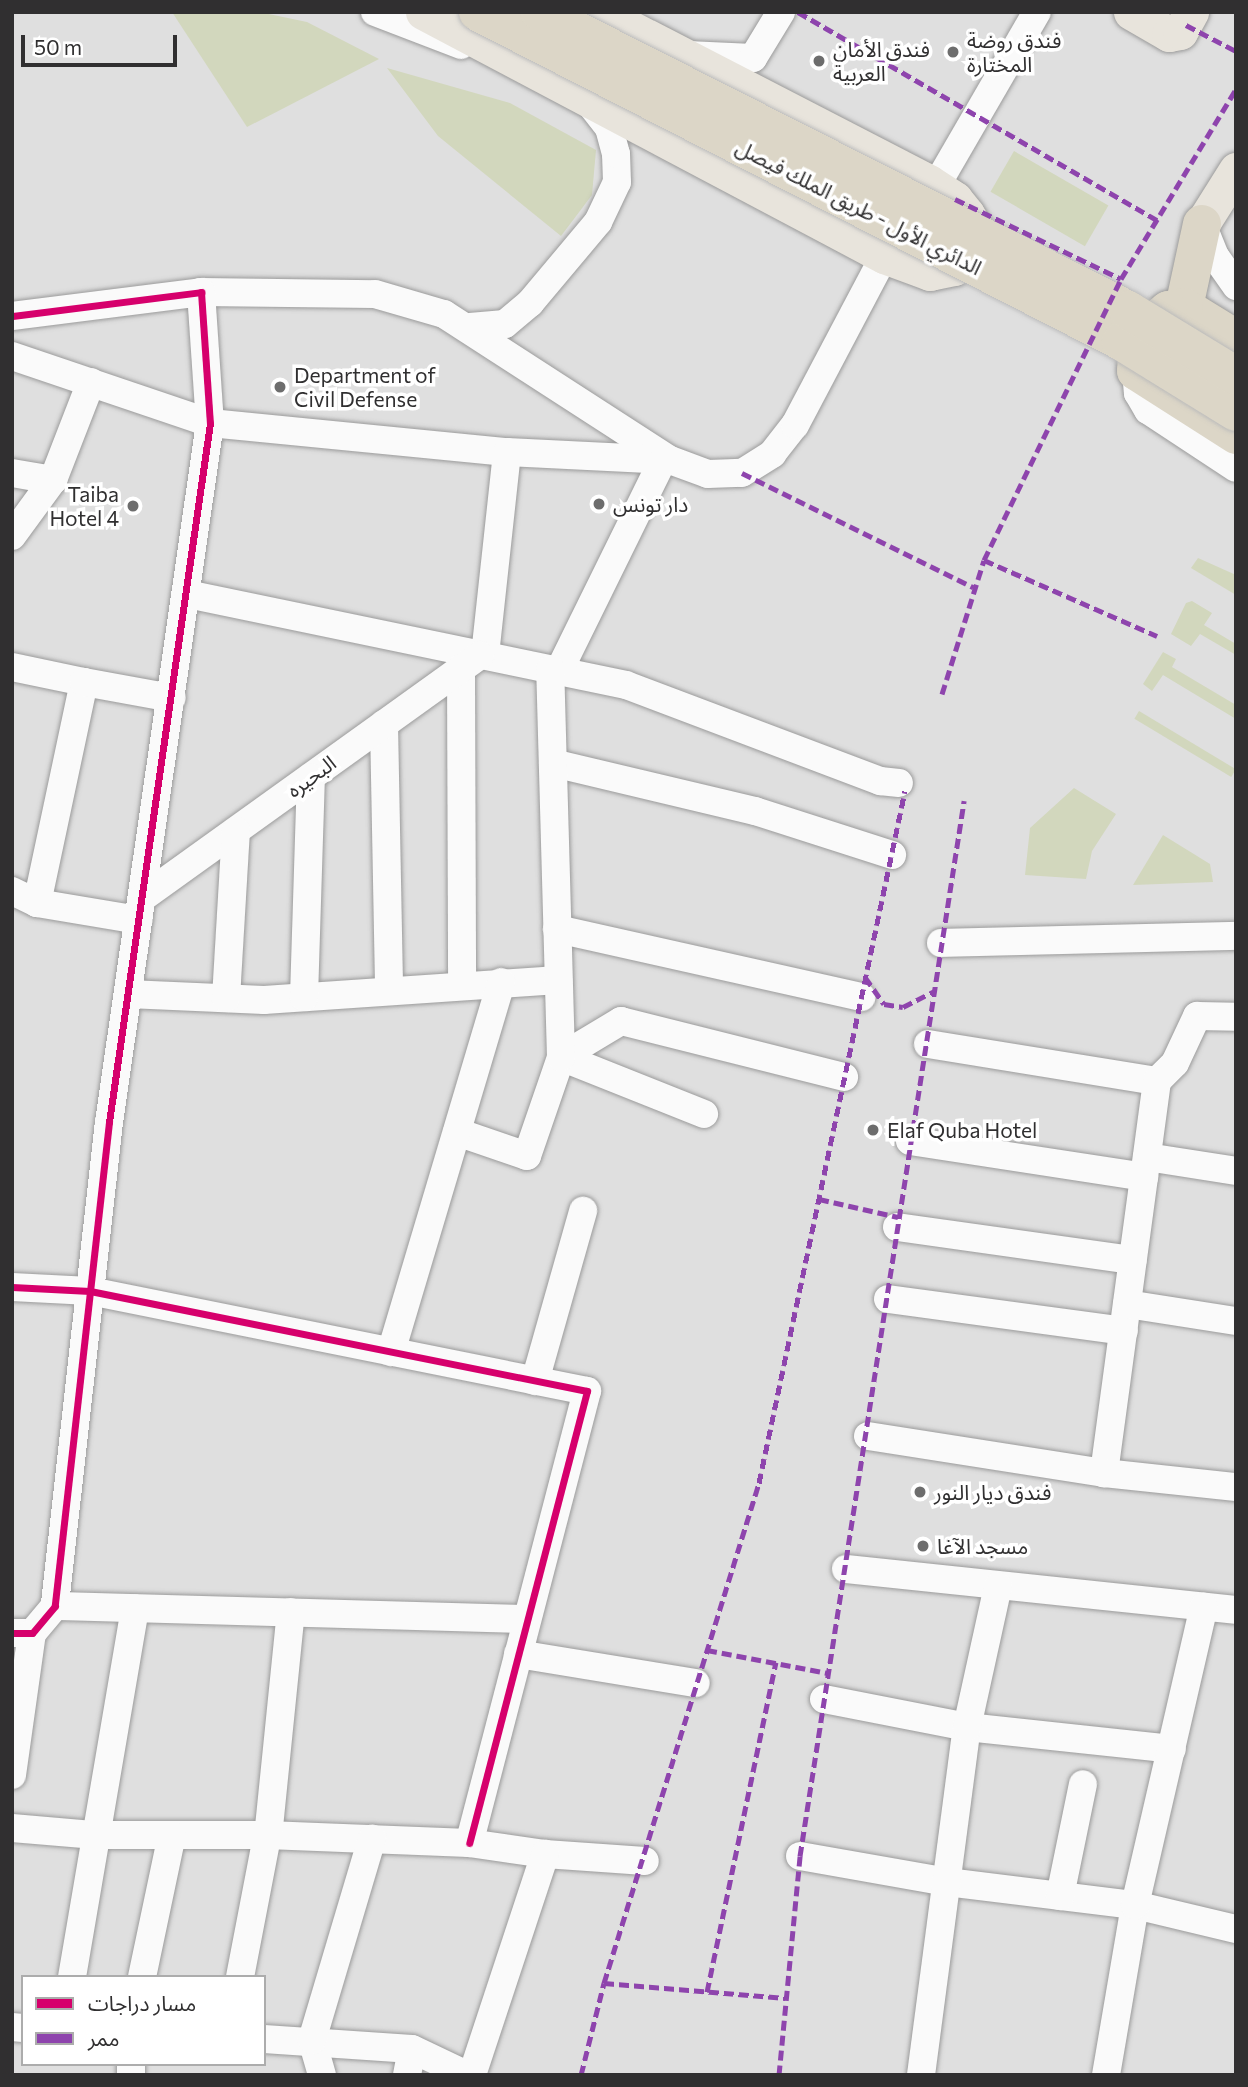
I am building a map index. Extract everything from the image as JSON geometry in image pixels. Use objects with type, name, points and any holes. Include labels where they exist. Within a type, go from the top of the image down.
[{"type":"highway","name":"الدائري الأول - طريق الملك فيصل","points":[[478,12],[1121,341],[1236,412]]},
{"type":"highway","name":"الدائري الأول - طريق الملك فيصل","points":[[540,12],[1128,310],[1236,376]]},
{"type":"highway","points":[[1184,307],[1202,225]]},
{"type":"highway","points":[[1233,337],[1184,307],[1168,310],[1150,325],[1136,347],[1136,371],[1236,435]]},
{"type":"main road","points":[[423,12],[516,64],[884,256],[930,272],[954,268],[972,249],[971,220],[942,176],[679,54],[599,12]]},
{"type":"main road","points":[[1132,12],[1169,34],[1180,32],[1191,12]]},
{"type":"main road","points":[[1202,225],[1236,170]]},
{"type":"street","points":[[375,12],[397,24],[516,64]]},
{"type":"street","points":[[679,54],[753,58],[781,12]]},
{"type":"street","points":[[942,176],[1037,12]]},
{"type":"street","points":[[470,327],[505,324],[530,303],[598,222],[617,182],[616,154],[609,128],[590,102]]},
{"type":"street","points":[[1202,225],[1236,286]]},
{"type":"street","points":[[12,316],[201,292],[375,293],[470,327],[667,460],[708,474],[742,473],[772,454],[795,425],[884,256]]},
{"type":"street","points":[[55,1606],[90,1291],[128,994],[210,423],[201,292]]},
{"type":"street","points":[[12,356],[210,423],[507,452],[667,460]]},
{"type":"street","points":[[1136,371],[1138,393],[1148,410],[1236,468]]},
{"type":"street","points":[[12,536],[53,480],[91,382]]},
{"type":"street","points":[[462,983],[475,660],[507,452]]},
{"type":"street","points":[[457,1132],[527,1156],[561,1057],[552,762],[555,670],[667,460]]},
{"type":"street","points":[[12,472],[53,480]]},
{"type":"street","points":[[187,594],[475,660],[555,670],[626,685],[880,781],[900,783]]},
{"type":"street","name":"البحيره","points":[[141,909],[236,831],[475,660]]},
{"type":"street","points":[[12,667],[172,698]]},
{"type":"street","points":[[84,682],[25,897],[141,909]]},
{"type":"street","points":[[384,724],[389,990]]},
{"type":"street","points":[[552,762],[755,811],[892,855]]},
{"type":"street","points":[[304,997],[311,777]]},
{"type":"street","points":[[226,998],[236,831]]},
{"type":"street","points":[[557,929],[861,997]]},
{"type":"street","points":[[941,943],[1236,936]]},
{"type":"street","points":[[128,994],[226,998],[304,997],[462,983],[558,980]]},
{"type":"street","points":[[391,1352],[501,982]]},
{"type":"street","points":[[1104,1473],[1157,1081],[1175,1063],[1197,1016],[1236,1017]]},
{"type":"street","points":[[561,1057],[621,1021],[844,1077]]},
{"type":"street","points":[[928,1044],[1157,1081]]},
{"type":"street","points":[[561,1057],[704,1114]]},
{"type":"street","points":[[910,1142],[1145,1167],[1236,1171]]},
{"type":"street","points":[[535,1381],[583,1211]]},
{"type":"street","points":[[897,1227],[1133,1260]]},
{"type":"street","points":[[12,1287],[90,1291],[587,1391],[469,1843]]},
{"type":"street","points":[[888,1299],[1125,1318],[1236,1321]]},
{"type":"street","points":[[868,1436],[1104,1473],[1236,1487]]},
{"type":"street","points":[[846,1569],[1236,1610]]},
{"type":"street","points":[[921,2075],[967,1727],[998,1586]]},
{"type":"street","points":[[12,1775],[22,1633],[55,1606],[527,1619]]},
{"type":"street","points":[[1106,2075],[1135,1905],[1204,1607]]},
{"type":"street","points":[[72,1975],[93,1835],[135,1608]]},
{"type":"street","points":[[240,1975],[267,1835],[290,1612]]},
{"type":"street","points":[[518,1654],[696,1683]]},
{"type":"street","points":[[824,1699],[967,1727],[1172,1749]]},
{"type":"street","points":[[1060,1896],[1083,1784]]},
{"type":"street","points":[[12,1828],[93,1835],[267,1835],[469,1843],[545,1854],[645,1861]]},
{"type":"street","points":[[142,1975],[172,1835]]},
{"type":"street","points":[[322,2075],[312,2040],[372,1839]]},
{"type":"street","points":[[472,2075],[545,1854]]},
{"type":"street","points":[[800,1856],[947,1882],[1135,1905],[1236,1929]]},
{"type":"street","points":[[266,2039],[312,2040],[467,2075]]},
{"type":"green space","points":[[172,12],[259,12],[307,22],[379,59],[247,127]]},
{"type":"green space","points":[[387,68],[510,103],[596,150],[592,195],[561,236],[438,136]]},
{"type":"green space","points":[[1014,151],[1108,205],[1085,246],[990,192]]},
{"type":"green space","points":[[1198,558],[1236,575],[1236,595],[1191,568]]},
{"type":"green space","points":[[1192,601],[1212,613],[1204,625],[1236,644],[1236,655],[1200,634],[1191,646],[1171,634],[1186,603]]},
{"type":"green space","points":[[1163,652],[1176,659],[1172,667],[1236,705],[1236,719],[1163,675],[1152,691],[1143,684]]},
{"type":"green space","points":[[1139,711],[1236,769],[1231,777],[1134,719]]},
{"type":"green space","points":[[1074,788],[1116,814],[1092,851],[1086,879],[1025,875],[1030,828]]},
{"type":"green space","points":[[1163,835],[1210,864],[1213,882],[1133,885]]},
{"type":"marked path","points":[[798,12],[1157,220]]},
{"type":"marked path","points":[[1186,25],[1236,51]]},
{"type":"marked path","points":[[942,694],[984,560],[1121,279],[1236,89]]},
{"type":"marked path","points":[[955,199],[1121,279]]},
{"type":"marked path","points":[[742,473],[973,587]]},
{"type":"marked path","points":[[984,560],[1157,636]]},
{"type":"marked path","points":[[581,2075],[604,1983],[759,1483],[905,791]]},
{"type":"marked path","points":[[779,2075],[800,1856],[964,801]]},
{"type":"marked path","points":[[865,977],[884,1004],[903,1007],[934,991]]},
{"type":"marked path","points":[[819,1199],[898,1217]]},
{"type":"marked path","points":[[707,1650],[828,1673]]},
{"type":"marked path","points":[[707,1992],[776,1662]]},
{"type":"marked path","points":[[604,1983],[785,1998]]},
{"type":"cycle path","points":[[12,316],[201,292],[210,423],[109,1122],[55,1606],[32,1633],[12,1633]]},
{"type":"cycle path","points":[[12,1287],[90,1291],[587,1391],[469,1843]]},
{"type":"place","name":"فندق روضة المختارة","points":[[953,52]]},
{"type":"place","name":"فندق الأمان العربية","points":[[819,61]]},
{"type":"place","name":"Department of Civil Defense","points":[[280,387]]},
{"type":"place","name":"دار تونس","points":[[599,504]]},
{"type":"place","name":"Taiba Hotel 4","points":[[133,506]]},
{"type":"place","name":"Elaf Quba Hotel","points":[[873,1130]]},
{"type":"place","name":"فندق ديار النور","points":[[920,1492]]},
{"type":"place","name":"مسجد الآغا","points":[[923,1546]]}]
